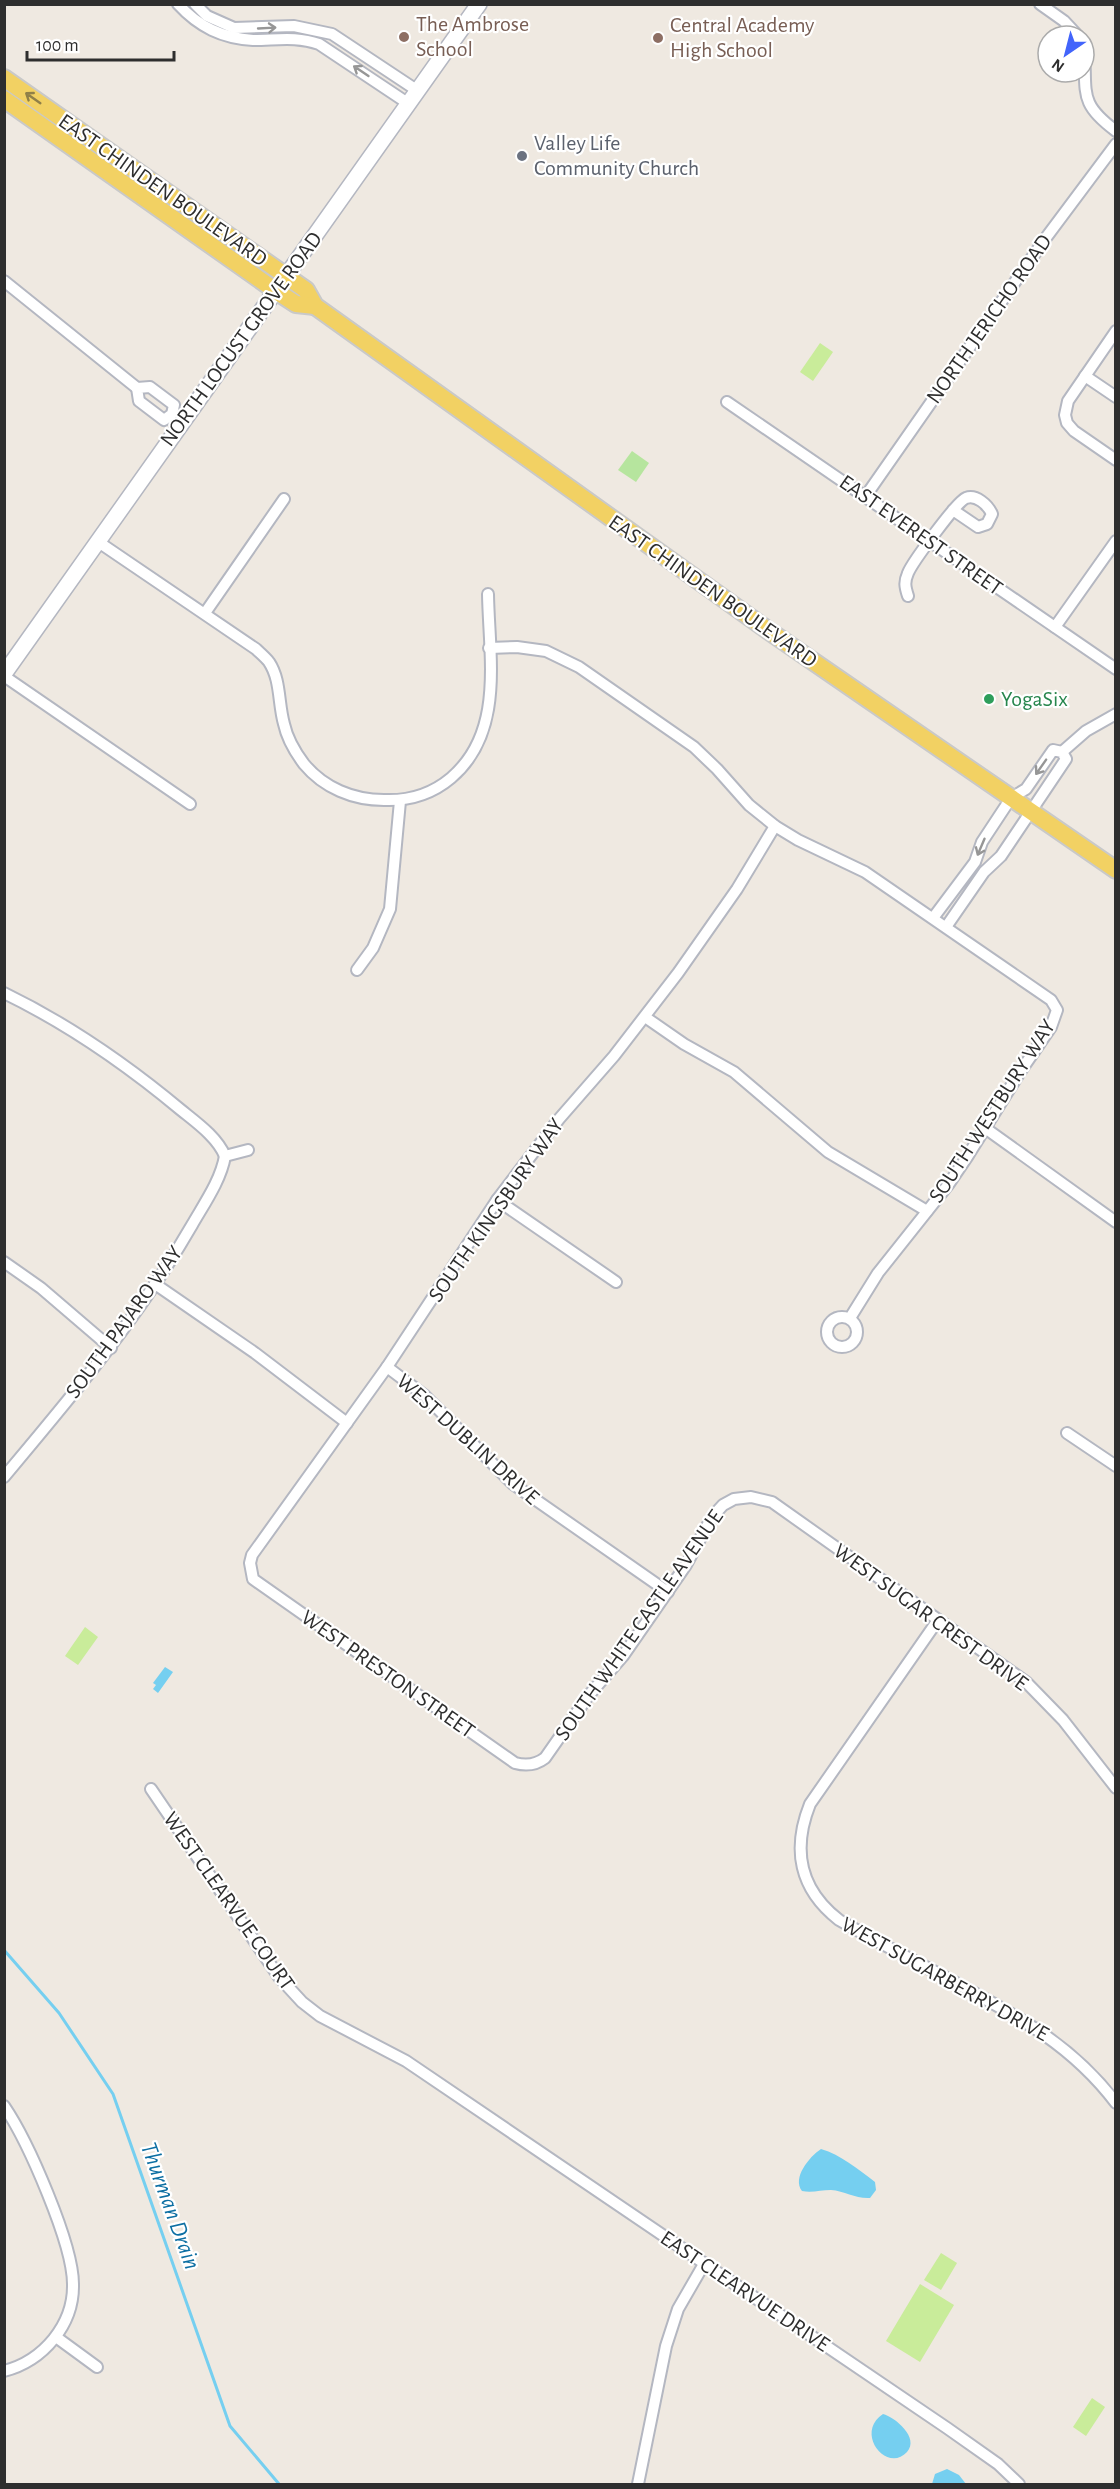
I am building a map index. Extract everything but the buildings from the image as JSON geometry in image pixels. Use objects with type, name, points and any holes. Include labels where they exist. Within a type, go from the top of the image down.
[{"type":"main road","name":"EAST CHINDEN BOULEVARD","points":[[4,78],[306,290],[315,306],[694,578],[1116,870]]},
{"type":"main road","name":"EAST CHINDEN BOULEVARD","points":[[4,99],[276,291],[296,304],[315,306]]},
{"type":"street","points":[[178,4],[196,22],[222,35],[253,40],[303,39],[319,44],[409,104]]},
{"type":"street","points":[[195,4],[207,16],[234,28],[294,26],[332,34],[418,91]]},
{"type":"street","name":"NORTH LOCUST GROVE ROAD","points":[[4,675],[97,541],[176,418],[276,291],[480,4]]},
{"type":"street","points":[[1040,4],[1067,24]]},
{"type":"street","points":[[1084,84],[1087,101],[1096,116],[1116,131]]},
{"type":"street","name":"NORTH JERICHO ROAD","points":[[866,497],[1045,239],[1116,144]]},
{"type":"street","points":[[4,281],[137,388],[139,401],[164,420],[176,418],[174,405],[150,387],[137,388]]},
{"type":"street","points":[[1116,331],[1068,401],[1065,415],[1074,431],[1116,460]]},
{"type":"street","points":[[1085,376],[1116,397]]},
{"type":"street","name":"EAST EVEREST STREET","points":[[728,402],[1116,669]]},
{"type":"street","points":[[205,613],[284,499]]},
{"type":"street","points":[[908,596],[904,586],[908,572],[953,510]]},
{"type":"street","points":[[97,541],[256,649],[269,663],[277,680],[284,724],[292,746],[305,765],[321,780],[345,794],[366,800],[400,801],[413,798],[445,783],[462,769],[477,749],[488,718],[490,698],[488,594]]},
{"type":"street","points":[[1055,627],[1116,541]]},
{"type":"street","points":[[489,648],[517,647],[546,651],[579,667],[694,747],[749,805],[775,826],[798,840],[865,872],[946,927],[984,872],[1001,856],[1066,759],[1062,752],[1053,750],[1026,789],[1011,798],[982,842],[975,862],[933,918]]},
{"type":"street","points":[[4,675],[190,804]]},
{"type":"street","points":[[1062,752],[1086,731],[1116,714]]},
{"type":"street","points":[[357,970],[373,948],[390,909],[400,801]]},
{"type":"street","name":"SOUTH KINGSBURY WAY","points":[[251,1571],[252,1556],[387,1367],[497,1200],[559,1119],[645,1017],[737,889],[775,826]]},
{"type":"street","name":"SOUTH WESTBURY WAY","points":[[850,1318],[878,1273],[948,1185],[1051,1027],[1057,1010],[1051,1000],[946,927]]},
{"type":"street","points":[[4,993],[55,1020],[134,1072],[196,1122],[221,1146],[225,1156],[248,1150]]},
{"type":"street","points":[[645,1017],[684,1044],[739,1076],[822,1149],[927,1211]]},
{"type":"street","points":[[986,1128],[1116,1222]]},
{"type":"street","name":"SOUTH PAJARO WAY","points":[[4,1477],[111,1348],[156,1284],[203,1207],[223,1167],[225,1156]]},
{"type":"street","points":[[497,1200],[616,1282]]},
{"type":"street","points":[[4,1262],[41,1288],[111,1348]]},
{"type":"street","points":[[156,1284],[255,1353],[347,1423]]},
{"type":"street","name":"WEST DUBLIN DRIVE","points":[[387,1367],[424,1395],[513,1484],[668,1592]]},
{"type":"street","points":[[1067,1433],[1116,1466]]},
{"type":"street","name":"SOUTH WHITE CASTLE AVENUE","points":[[533,1764],[540,1763],[545,1758],[589,1695],[623,1656],[686,1565],[712,1517],[723,1505],[734,1499],[751,1497]]},
{"type":"street","name":"WEST SUGAR CREST DRIVE","points":[[751,1497],[772,1502],[1009,1670],[1040,1696],[1063,1720],[1116,1788]]},
{"type":"street","name":"WEST PRESTON STREET","points":[[251,1571],[258,1585],[515,1763],[524,1766],[533,1764]]},
{"type":"street","name":"WEST SUGARBERRY DRIVE","points":[[938,1620],[810,1804],[800,1836],[800,1854],[805,1876],[815,1896],[838,1920],[1031,2024],[1072,2055],[1116,2103]]},
{"type":"street","name":"WEST CLEARVUE COURT","points":[[151,1789],[279,1977],[302,2002],[340,2028],[399,2056],[466,2102]]},
{"type":"street","name":"EAST CLEARVUE DRIVE","points":[[466,2102],[959,2436],[998,2464],[1019,2484]]},
{"type":"street","points":[[4,2106],[32,2158],[54,2213],[71,2263],[73,2285],[69,2310],[56,2337],[37,2356],[15,2368],[4,2371]]},
{"type":"street","points":[[638,2484],[666,2346],[678,2309],[704,2264]]},
{"type":"street","points":[[56,2337],[97,2367]]},
{"type":"green space","points":[[820,343],[833,352],[813,381],[800,372]]},
{"type":"green space","points":[[632,451],[649,463],[636,482],[618,470]]},
{"type":"green space","points":[[85,1627],[98,1637],[78,1665],[65,1656]]},
{"type":"green space","points":[[941,2253],[957,2263],[941,2290],[924,2280]]},
{"type":"green space","points":[[920,2284],[954,2305],[920,2362],[886,2341]]},
{"type":"green space","points":[[1092,2398],[1105,2407],[1086,2436],[1073,2427]]},
{"type":"water","points":[[165,1667],[173,1672],[158,1693],[153,1689],[156,1685],[153,1683]]},
{"type":"water","points":[[821,2149],[856,2167],[875,2182],[876,2190],[870,2198],[831,2190],[802,2191],[799,2186],[800,2174],[807,2162]]},
{"type":"water","points":[[883,2414],[894,2419],[908,2435],[910,2446],[907,2452],[899,2457],[891,2458],[883,2455],[873,2440],[872,2431],[875,2422]]},
{"type":"water","points":[[947,2469],[959,2475],[966,2484],[932,2484],[935,2474]]},
{"type":"waterway","name":"Thurman Drain","points":[[4,1950],[59,2013],[113,2094],[230,2426],[279,2484]]},
{"type":"place","name":"The Ambrose School","points":[[404,37]]},
{"type":"place","name":"Central Academy High School","points":[[658,38]]},
{"type":"place","name":"Valley Life Community Church","points":[[522,156]]},
{"type":"place","name":"YogaSix","points":[[989,699]]}]
